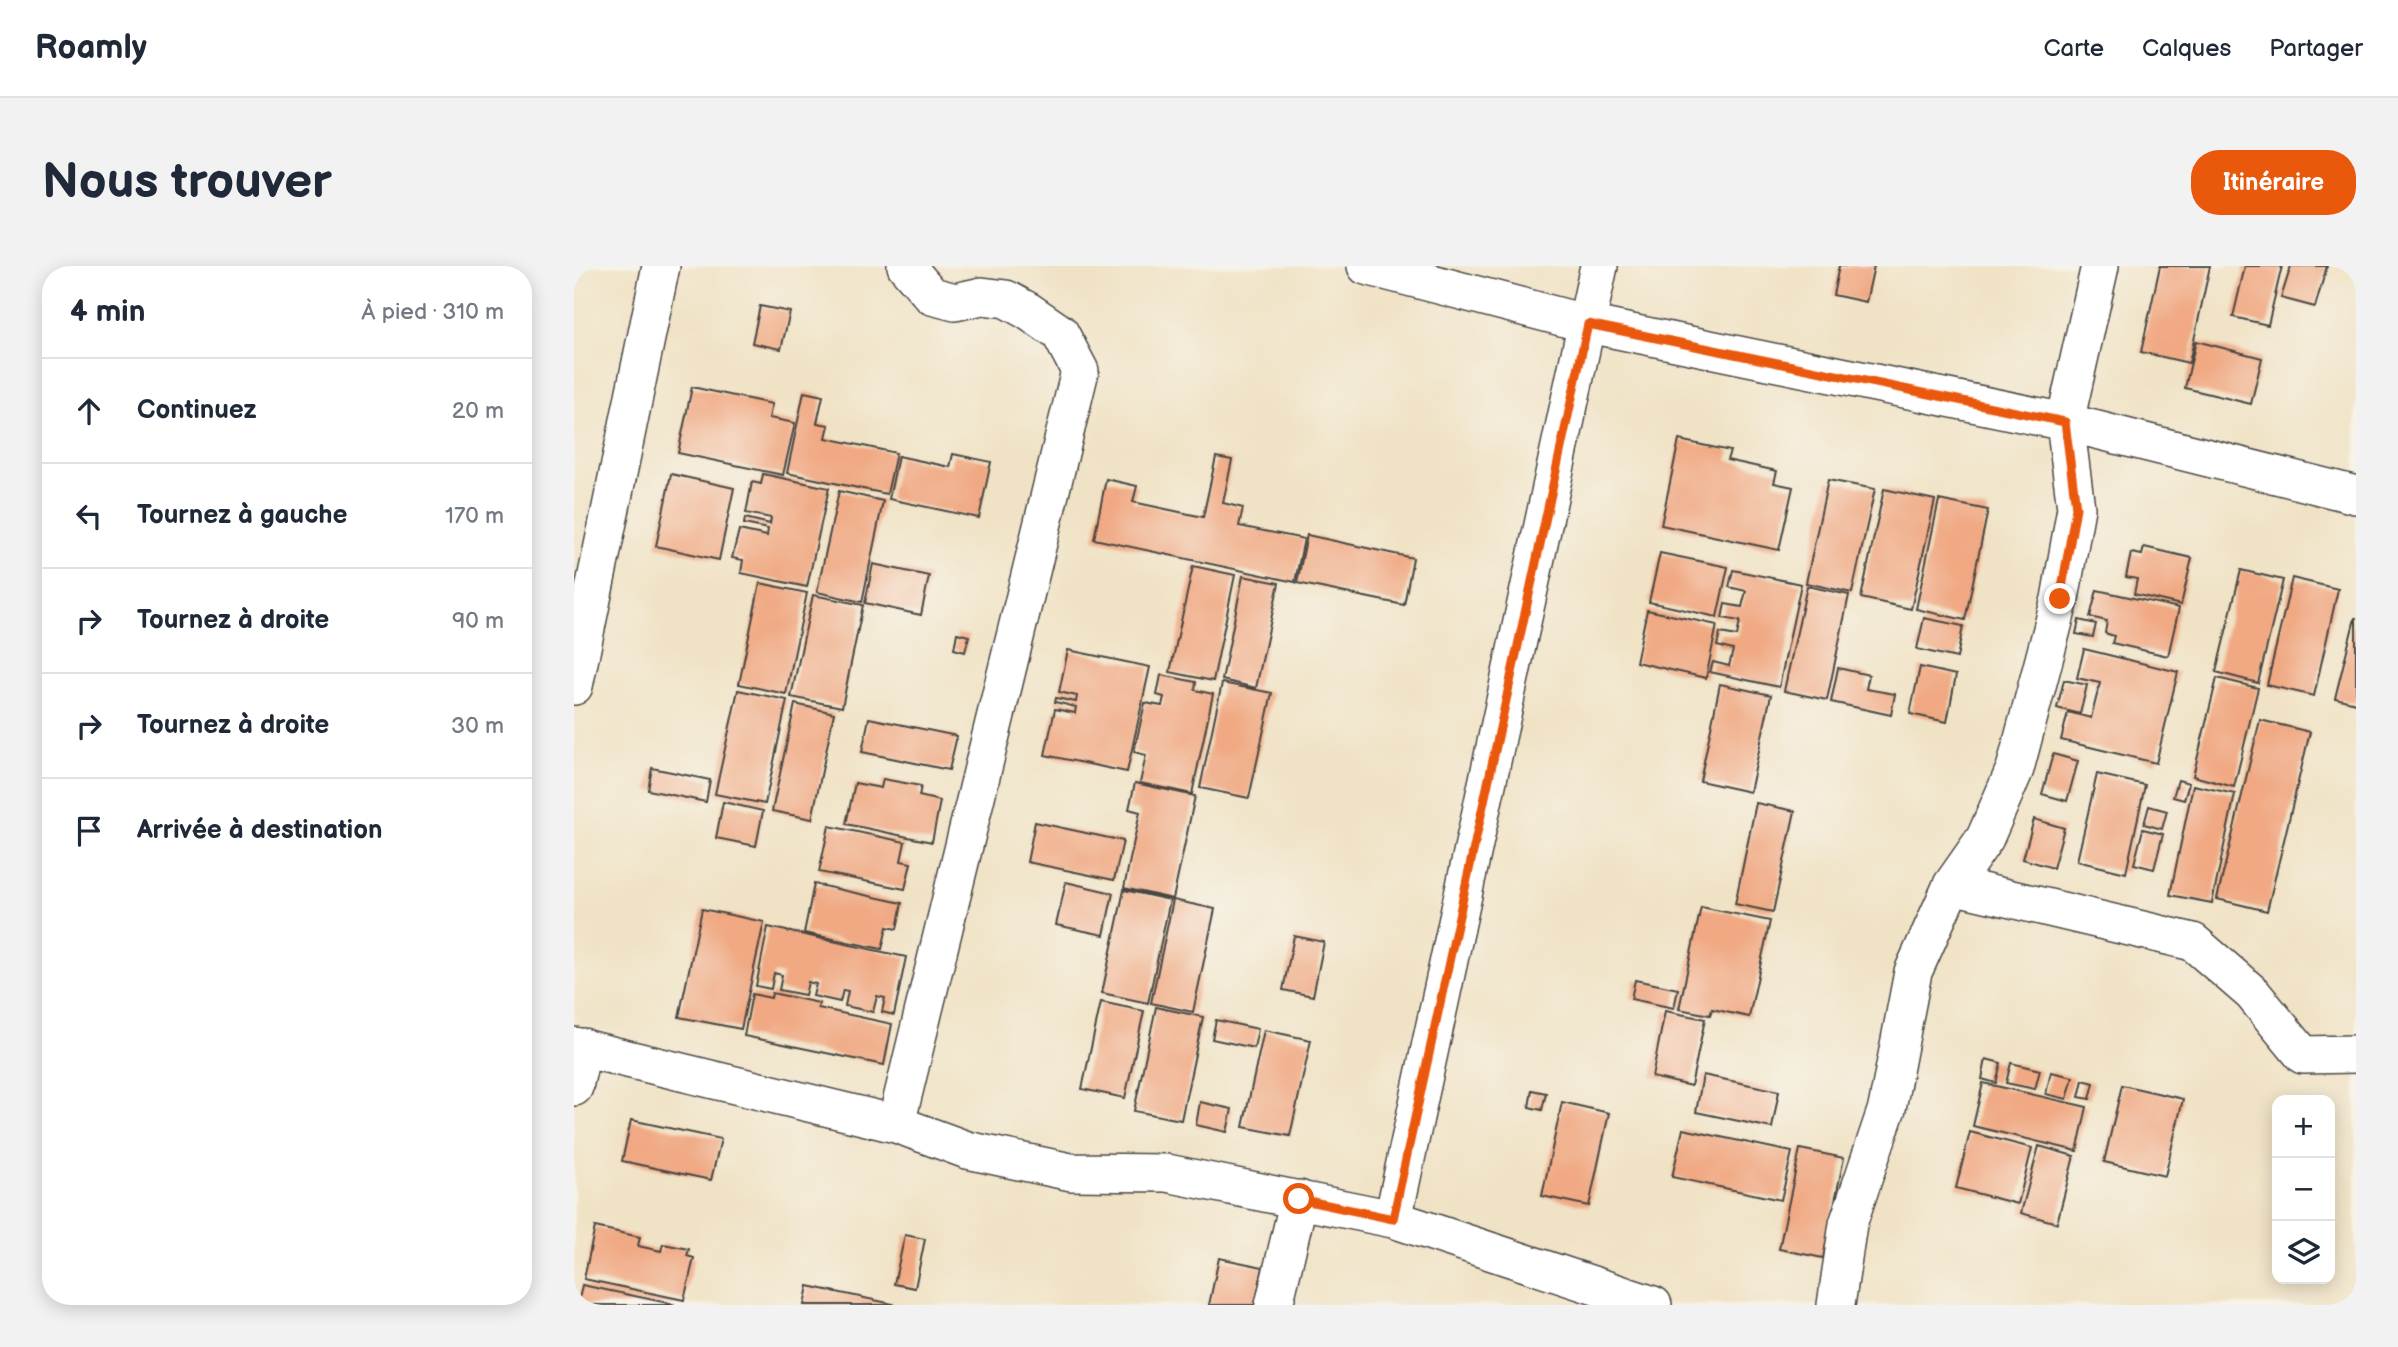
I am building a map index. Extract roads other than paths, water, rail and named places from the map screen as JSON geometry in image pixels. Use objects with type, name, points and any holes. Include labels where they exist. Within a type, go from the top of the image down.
[{"type":"street","points":[[574,686],[661,266]]},
{"type":"street","points":[[896,1124],[1080,371],[1060,333],[1028,312],[1006,299],[982,296],[955,302],[932,296],[906,266]]},
{"type":"street","points":[[1366,266],[1588,324],[2065,422],[2348,490]]},
{"type":"street","points":[[1393,1219],[1600,266]]},
{"type":"street","points":[[1836,1305],[1849,1224],[1887,1108],[1913,971],[1952,885],[1984,838],[2015,769],[2060,599],[2076,508],[2065,422],[2100,266]]},
{"type":"street","points":[[1952,885],[2193,942],[2252,993],[2303,1055],[2356,1054]]},
{"type":"street","points":[[574,1087],[578,1046],[896,1124],[967,1150],[1071,1172],[1167,1173],[1393,1219],[1653,1305]]},
{"type":"street","points":[[1274,1305],[1299,1199]]}]
